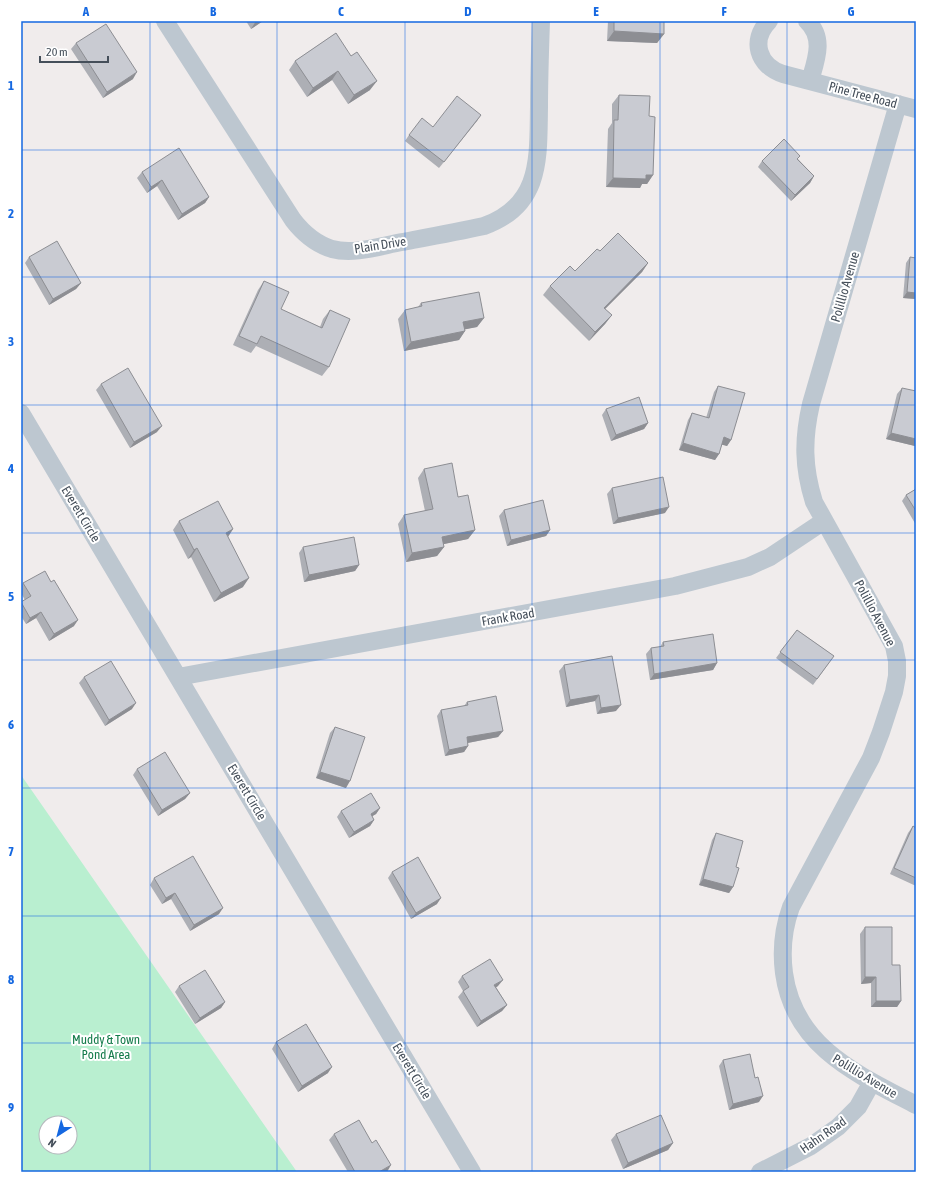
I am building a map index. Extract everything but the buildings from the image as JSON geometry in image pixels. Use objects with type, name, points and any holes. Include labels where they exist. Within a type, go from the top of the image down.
[{"type":"street","name":"Plain Drive","points":[[165,21],[293,220],[314,240],[333,249],[344,251],[365,249],[484,226],[494,223],[504,217],[521,202],[532,183],[538,160],[541,21]]},
{"type":"street","name":"Pine Tree Road","points":[[769,21],[762,30],[758,42],[760,54],[766,65],[777,72],[916,109]]},
{"type":"street","name":"Pine Tree Road","points":[[807,21],[814,29],[818,40],[817,53],[810,81]]},
{"type":"street","name":"Polillio Avenue","points":[[898,104],[813,397],[805,436],[806,467],[809,486],[814,502],[894,646],[897,661],[897,676],[888,712],[871,758],[791,907],[786,922],[782,958],[785,981],[791,1003],[802,1023],[816,1042],[833,1057],[872,1082],[916,1105]]},
{"type":"street","name":"Everett Circle","points":[[21,413],[472,1172]]},
{"type":"street","name":"Frank Road","points":[[178,677],[675,586],[748,567],[770,557],[824,521]]},
{"type":"street","name":"Hahn Road","points":[[760,1172],[811,1146],[838,1127],[858,1107],[872,1082]]},
{"type":"green space","name":"Muddy & Town Pond Area","points":[[21,775],[297,1172],[21,1172]]}]
